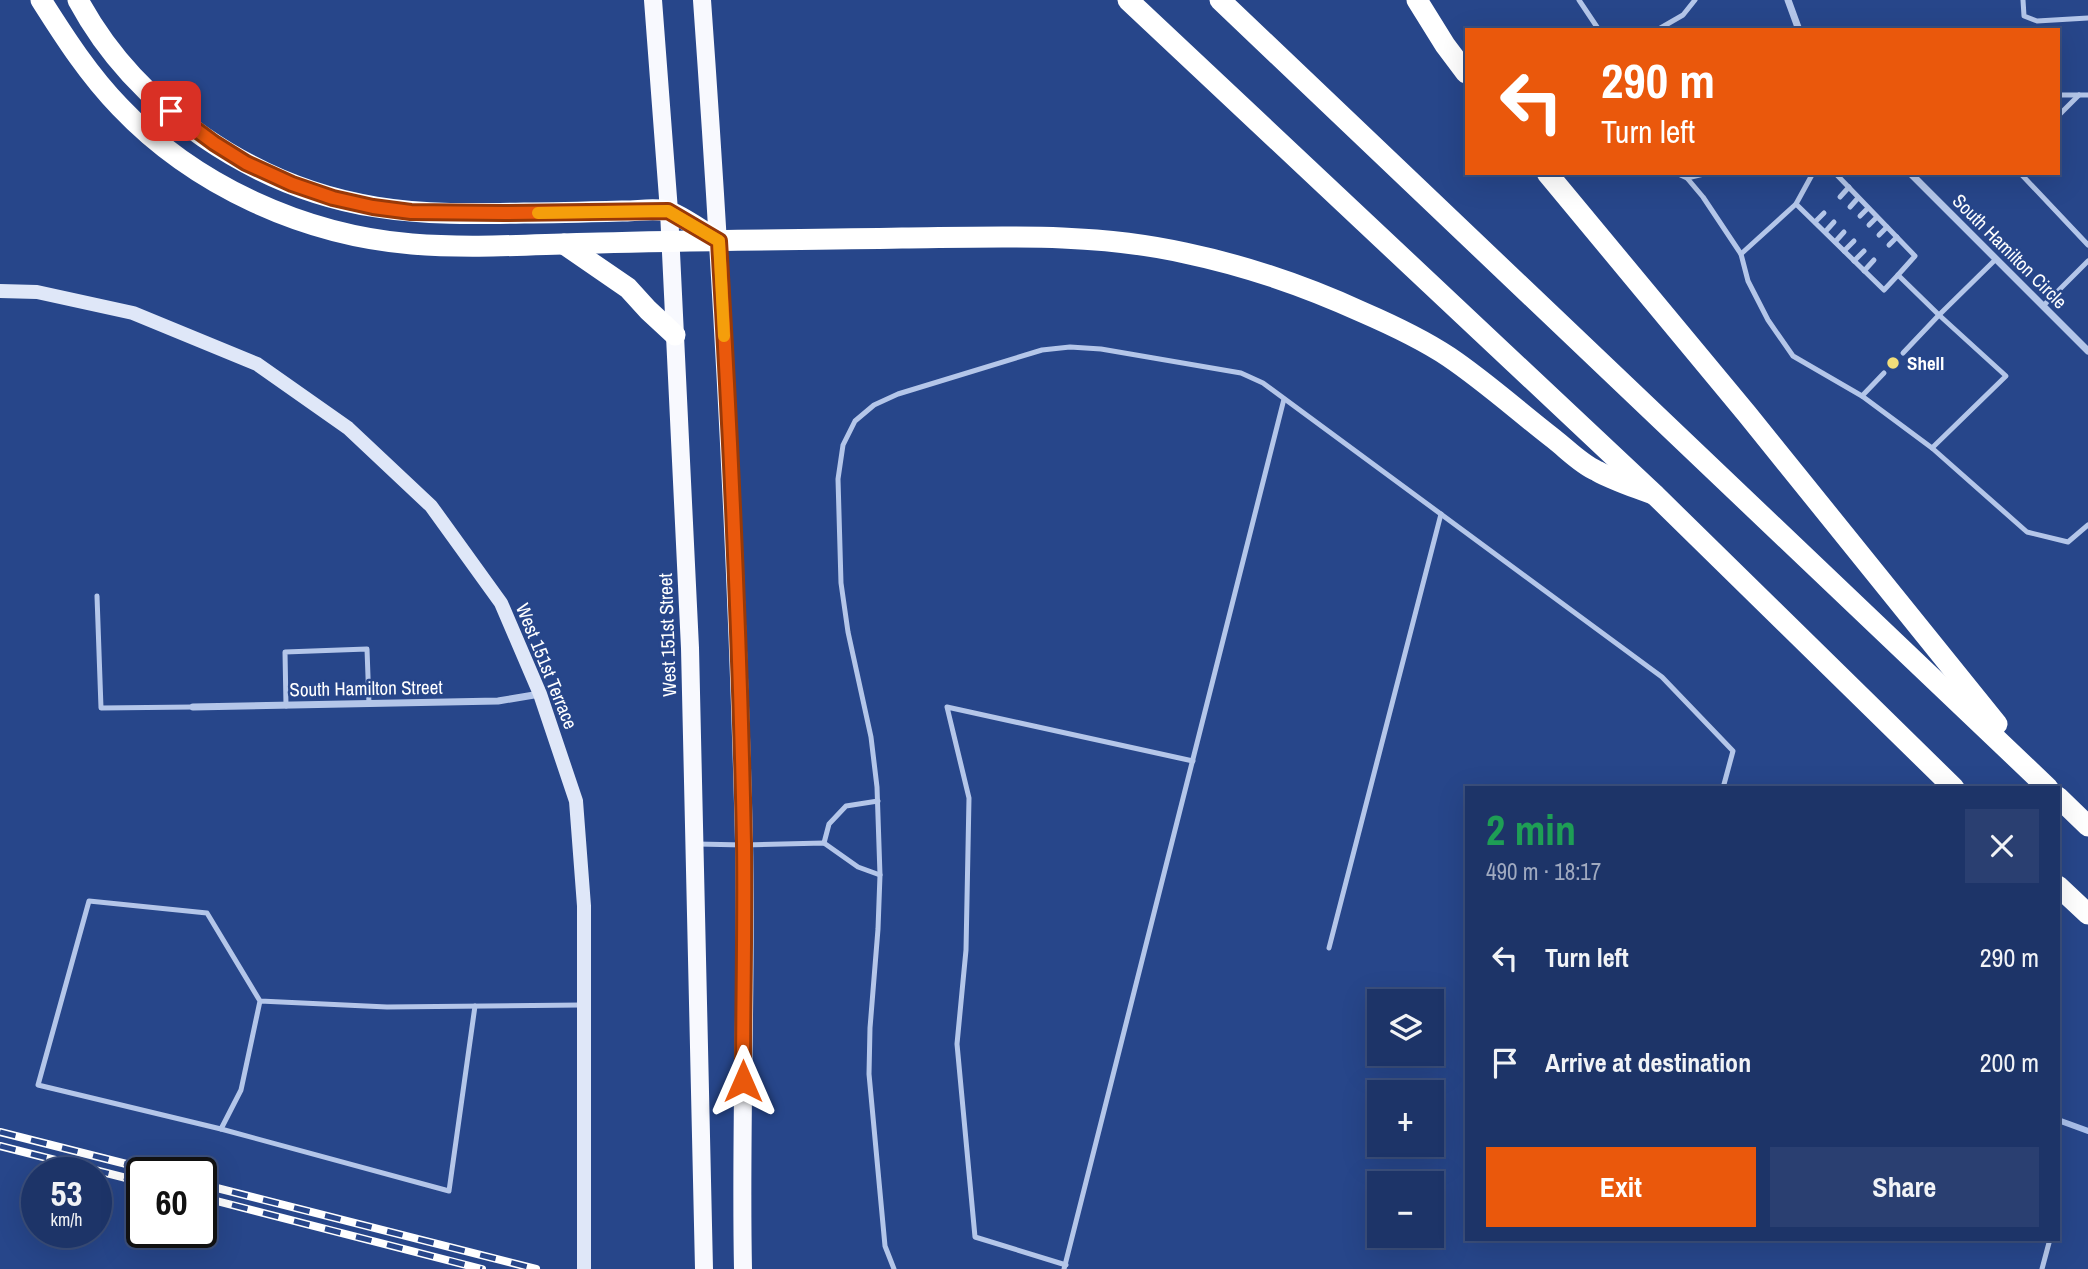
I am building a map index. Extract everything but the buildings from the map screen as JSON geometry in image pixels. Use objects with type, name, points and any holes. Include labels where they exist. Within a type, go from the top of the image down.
[{"type":"highway","points":[[41,0],[75,55],[122,110],[150,135],[206,176],[269,209],[339,232],[412,244],[459,246],[1001,237],[1142,245],[1181,251],[1275,276],[1322,293],[1415,337],[1450,358],[1594,470],[1654,495]]},
{"type":"highway","points":[[78,0],[127,70],[155,97],[214,143],[246,163],[292,184],[333,198],[411,212],[668,211],[719,241]]},
{"type":"highway","points":[[1128,0],[1654,495],[1952,786]]},
{"type":"highway","points":[[1220,0],[2046,786]]},
{"type":"highway","points":[[1417,0],[1465,72]]},
{"type":"highway","points":[[1549,175],[1747,414],[2046,786]]},
{"type":"highway","points":[[564,244],[628,288],[675,335]]},
{"type":"highway","points":[[2060,799],[2088,826]]},
{"type":"highway","points":[[2060,888],[2088,914]]},
{"type":"main road","name":"West 151st Street","points":[[653,0],[670,241],[690,648],[704,1269]]},
{"type":"main road","points":[[702,0],[719,241],[736,556],[744,845],[743,1269]]},
{"type":"street","points":[[1788,0],[1796,28]]},
{"type":"street","name":"South Hamilton Circle","points":[[1912,175],[2088,351]]},
{"type":"street","name":"West 151st Terrace","points":[[0,290],[37,292],[133,313],[257,364],[348,428],[431,506],[501,603],[540,694],[576,801],[584,906],[584,1269]]},
{"type":"street","name":"South Hamilton Street","points":[[192,707],[499,701],[540,694]]},
{"type":"lane","points":[[1579,0],[1598,28]]},
{"type":"lane","points":[[1660,28],[1683,15],[1695,0]]},
{"type":"lane","points":[[2023,0],[2024,16],[2037,21],[2088,18]]},
{"type":"lane","points":[[2060,95],[2088,95]]},
{"type":"lane","points":[[2060,115],[2079,95]]},
{"type":"lane","points":[[1680,175],[1687,178],[1703,197],[1741,254],[1748,281],[1768,320],[1793,356],[1862,396],[1932,448],[2027,532],[2068,542],[2088,525]]},
{"type":"lane","points":[[1687,178],[1700,175]]},
{"type":"lane","points":[[1741,254],[1796,204],[1812,175]]},
{"type":"lane","points":[[1796,204],[1884,290],[1915,256],[1837,175]]},
{"type":"lane","points":[[2022,175],[2088,244]]},
{"type":"lane","points":[[1840,197],[1849,187]]},
{"type":"lane","points":[[1850,207],[1858,198]]},
{"type":"lane","points":[[1860,216],[1868,208]]},
{"type":"lane","points":[[1815,222],[1824,213]]},
{"type":"lane","points":[[1869,225],[1877,217]]},
{"type":"lane","points":[[1825,232],[1834,222]]},
{"type":"lane","points":[[1879,235],[1887,227]]},
{"type":"lane","points":[[1835,242],[1844,232]]},
{"type":"lane","points":[[1889,245],[1897,237]]},
{"type":"lane","points":[[1844,251],[1854,241]]},
{"type":"lane","points":[[1854,261],[1864,251]]},
{"type":"lane","points":[[1902,354],[1996,259]]},
{"type":"lane","points":[[1864,271],[1874,260]]},
{"type":"lane","points":[[2043,306],[2088,261]]},
{"type":"lane","points":[[1898,275],[2006,376],[1932,448]]},
{"type":"lane","points":[[894,1269],[885,1246],[869,1074],[880,875],[878,802],[871,737],[848,632],[841,583],[838,479],[843,445],[855,421],[874,405],[898,394],[1042,350],[1070,347],[1101,349],[1241,373],[1263,383],[1662,677],[1733,751],[1724,786]]},
{"type":"lane","points":[[1862,396],[1884,373]]},
{"type":"lane","points":[[1193,761],[947,707],[969,798],[966,950],[957,1044],[975,1237],[1065,1267],[1193,761],[1284,399]]},
{"type":"lane","points":[[1329,948],[1441,514]]},
{"type":"lane","points":[[97,596],[101,708],[192,707]]},
{"type":"lane","points":[[286,706],[285,652],[367,649],[369,704]]},
{"type":"lane","points":[[824,843],[830,824],[846,806],[878,802]]},
{"type":"lane","points":[[694,844],[824,843],[858,867],[880,875]]},
{"type":"lane","points":[[221,1129],[241,1090],[260,1001],[206,913],[89,901],[38,1085],[221,1129],[449,1191],[475,1006]]},
{"type":"lane","points":[[260,1001],[387,1007],[584,1005]]},
{"type":"lane","points":[[2042,1269],[2049,1241]]},
{"type":"waterway","points":[[2060,1121],[2088,1131]]},
{"type":"railway","points":[[0,1132],[126,1164]]},
{"type":"railway","points":[[0,1146],[126,1178]]},
{"type":"railway","points":[[217,1188],[536,1269]]},
{"type":"railway","points":[[217,1201],[482,1269]]},
{"type":"slow traffic","points":[[538,213],[668,211],[719,241],[724,336]]},
{"type":"place","name":"Shell","points":[[1893,363]]},
{"type":"route","points":[[171,111],[246,163],[292,184],[333,198],[411,212],[464,214],[668,211],[719,241],[736,556],[740,688],[744,845],[743,1081]]}]
